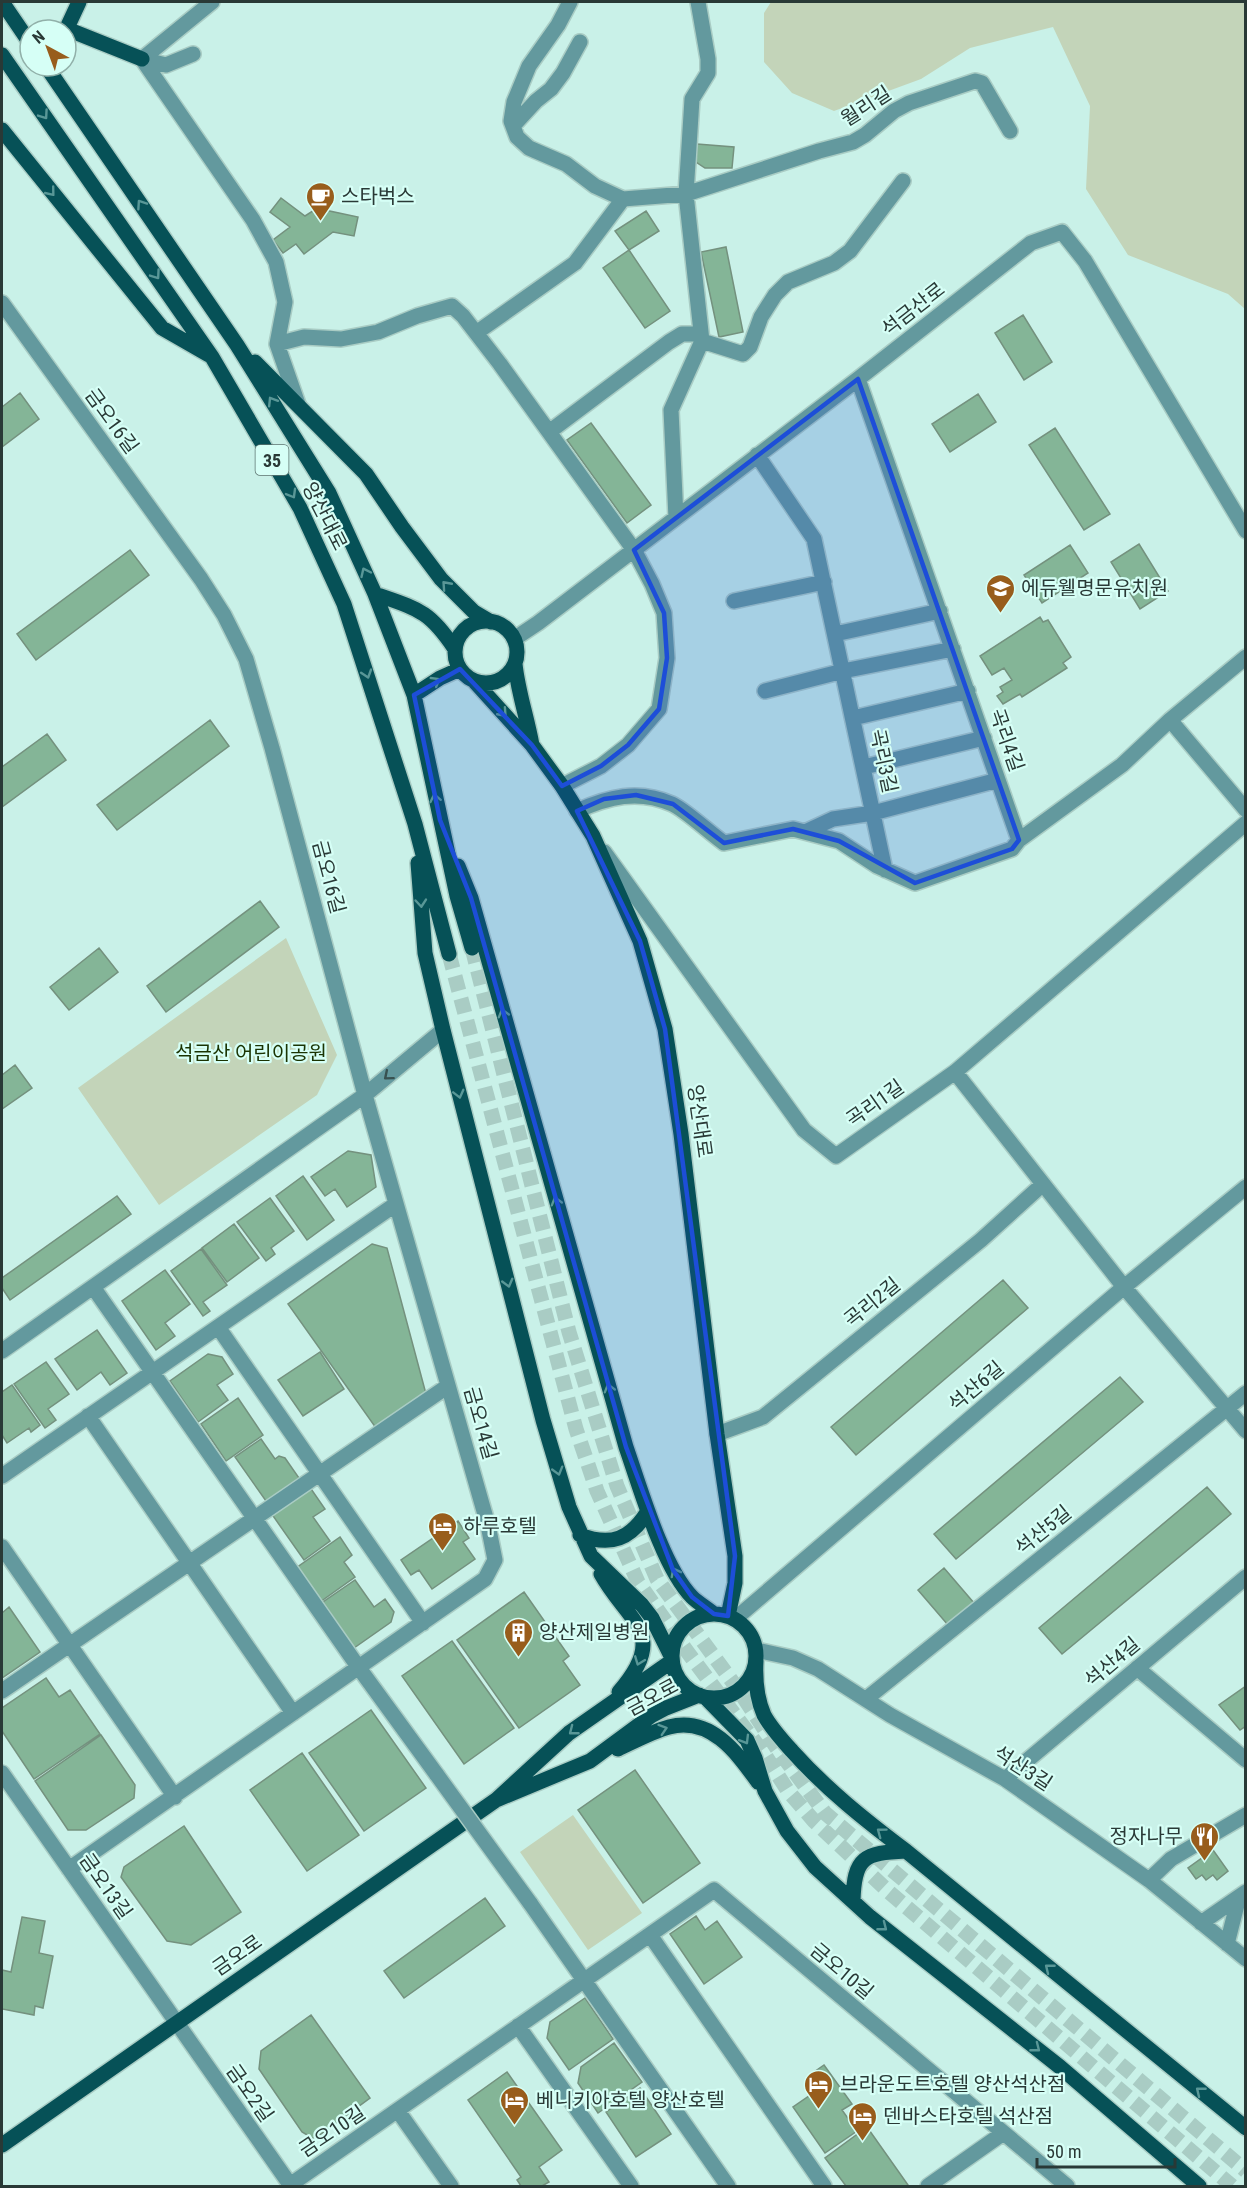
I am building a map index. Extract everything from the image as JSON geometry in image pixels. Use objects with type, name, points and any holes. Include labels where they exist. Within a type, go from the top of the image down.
[{"type":"main road","points":[[2,2],[18,25]]},
{"type":"main road","points":[[73,18],[80,2]]},
{"type":"main road","points":[[78,34],[142,59]]},
{"type":"main road","name":"양산대로","points":[[2,55],[212,357],[300,508],[344,604],[415,824],[449,954]]},
{"type":"main road","name":"양산대로","points":[[54,78],[237,345],[329,493],[375,594],[414,695],[457,896],[472,948]]},
{"type":"main road","points":[[2,130],[162,328],[212,357]]},
{"type":"main road","points":[[237,345],[366,474],[441,579],[474,612],[501,625],[514,639],[517,647],[514,664],[518,688],[527,717],[532,745]]},
{"type":"main road","points":[[375,594],[426,613],[447,636],[455,649]]},
{"type":"main road","points":[[491,622],[472,625],[458,639],[455,649],[460,669],[475,682],[494,682],[503,679],[514,664]]},
{"type":"main road","points":[[414,695],[440,678],[460,669]]},
{"type":"main road","name":"양산대로","points":[[475,682],[532,745],[562,786],[593,836],[640,940],[665,1029],[735,1556],[735,1583],[726,1616]]},
{"type":"main road","points":[[440,820],[471,898],[626,1448],[648,1511],[673,1570],[692,1597],[726,1616],[748,1632],[756,1655],[757,1696],[764,1716],[808,1769],[856,1812],[1245,2128]]},
{"type":"main road","points":[[415,824],[425,953],[543,1420],[569,1507],[580,1535],[609,1588],[634,1618],[643,1644],[642,1655],[636,1669],[602,1710]]},
{"type":"main road","points":[[580,1535],[594,1540],[609,1541],[621,1538],[637,1526],[648,1511]]},
{"type":"main road","points":[[591,1556],[642,1605],[652,1618],[672,1660],[675,1672],[689,1690],[703,1696],[720,1698],[733,1693],[744,1685],[752,1674],[756,1655]]},
{"type":"main road","points":[[672,1660],[673,1645],[679,1632],[688,1622],[700,1616],[726,1616]]},
{"type":"main road","name":"금오로","points":[[2,2145],[496,1800],[569,1733],[672,1660]]},
{"type":"main road","points":[[703,1696],[747,1740],[765,1791]]},
{"type":"main road","name":"금오로","points":[[496,1800],[590,1761],[651,1716],[666,1708],[703,1696]]},
{"type":"main road","points":[[590,1761],[672,1726],[686,1725],[713,1732],[722,1738],[765,1791],[787,1830],[815,1867],[853,1901],[1060,2067],[1199,2187]]},
{"type":"main road","points":[[853,1901],[855,1873],[861,1864],[878,1852],[906,1851]]},
{"type":"street","points":[[142,59],[212,2]]},
{"type":"street","points":[[570,2],[558,25],[525,75],[514,102],[511,121],[513,126],[536,101],[551,89],[563,73],[580,42]]},
{"type":"street","points":[[676,518],[671,410],[701,338],[686,194],[692,99],[708,73],[708,58],[698,2]]},
{"type":"street","points":[[142,59],[166,65],[193,54]]},
{"type":"street","points":[[142,59],[253,220],[276,262],[285,302],[277,344],[298,404]]},
{"type":"street","name":"월리길","points":[[513,126],[517,137],[529,148],[566,164],[595,186],[623,198],[686,194],[853,142],[894,111],[909,103],[975,81],[982,83],[1010,131]]},
{"type":"street","points":[[549,432],[682,334],[701,338],[743,354],[750,346],[761,317],[775,295],[788,282],[834,263],[850,251],[903,180]]},
{"type":"street","points":[[476,333],[575,263],[623,198]]},
{"type":"street","name":"석금산로","points":[[514,639],[858,379],[1031,243],[1062,232],[1085,261],[1245,531]]},
{"type":"street","name":"금오16길","points":[[2,303],[201,579],[224,615],[246,659],[365,1095]]},
{"type":"street","points":[[277,344],[304,337],[341,339],[378,332],[417,316],[452,306],[476,333],[634,550],[664,613],[667,658],[659,709],[628,744],[601,766],[562,786]]},
{"type":"street","name":"곡리4길","points":[[858,379],[1019,840]]},
{"type":"street","name":"곡리3길","points":[[577,811],[604,799],[636,795],[673,804],[724,843],[793,829],[806,832],[833,819],[873,813],[814,539],[757,455]]},
{"type":"street","points":[[734,601],[824,582]]},
{"type":"street","points":[[835,634],[940,611]]},
{"type":"street","points":[[765,691],[953,649]]},
{"type":"street","points":[[806,832],[839,841],[885,870],[915,883],[1012,849],[1019,840],[1122,765],[1170,720],[1245,657]]},
{"type":"street","points":[[853,718],[968,691]]},
{"type":"street","points":[[1170,720],[1245,810]]},
{"type":"street","points":[[864,768],[984,738]]},
{"type":"street","points":[[885,870],[873,813],[998,780]]},
{"type":"street","name":"곡리1길","points":[[593,836],[804,1130],[836,1156],[955,1072],[1245,824]]},
{"type":"street","points":[[2,1351],[365,1095],[443,1030]]},
{"type":"street","points":[[955,1072],[1124,1287],[1245,1431]]},
{"type":"street","name":"금오14길","points":[[69,1869],[485,1579],[495,1560],[488,1525],[365,1095]]},
{"type":"street","name":"곡리2길","points":[[717,1434],[764,1417],[981,1240],[1043,1184]]},
{"type":"street","name":"석산6길","points":[[726,1616],[1245,1187]]},
{"type":"street","points":[[2,1476],[396,1204]]},
{"type":"street","points":[[93,1287],[359,1668],[530,1904],[728,2187]]},
{"type":"street","points":[[218,1327],[423,1623]]},
{"type":"street","points":[[2,1691],[448,1386]]},
{"type":"street","name":"석산5길","points":[[866,1699],[1245,1393]]},
{"type":"street","points":[[87,1416],[294,1713]]},
{"type":"street","points":[[2,1547],[175,1797]]},
{"type":"street","name":"석산4길","points":[[1005,1779],[1245,1577]]},
{"type":"street","name":"석산3길","points":[[756,1655],[793,1658],[818,1669],[1005,1779],[1149,1880],[1245,1959]]},
{"type":"street","points":[[1137,1668],[1245,1760]]},
{"type":"street","name":"금오13길","points":[[2,1773],[175,2024]]},
{"type":"street","points":[[1149,1880],[1171,1859],[1245,1815]]},
{"type":"street","name":"금오10길","points":[[290,2186],[714,1890],[1066,2187]]},
{"type":"street","points":[[1201,1923],[1242,1894]]},
{"type":"street","points":[[1227,1944],[1242,1894]]},
{"type":"street","points":[[650,1935],[824,2187]]},
{"type":"street","name":"금오2길","points":[[175,2024],[290,2186]]},
{"type":"street","points":[[518,2026],[632,2187]]},
{"type":"street","points":[[398,2111],[451,2187]]},
{"type":"street","points":[[928,2187],[1002,2134]]},
{"type":"highlighted area","points":[[858,379],[1019,840],[1012,849],[915,883],[839,841],[793,829],[724,843],[673,804],[636,795],[604,799],[577,811],[640,941],[665,1029],[735,1556],[728,1616],[714,1614],[692,1597],[673,1570],[626,1447],[471,898],[440,820],[414,695],[460,669],[532,745],[562,786],[601,766],[628,745],[659,709],[667,658],[664,613],[634,550]]},
{"type":"green space","points":[[771,2],[1245,2],[1245,309],[1228,294],[1128,255],[1086,189],[1090,106],[1053,27],[970,48],[921,79],[834,111],[792,93],[764,62],[764,13]]},
{"type":"green space","name":"석금산 어린이공원","points":[[286,938],[337,1055],[317,1095],[159,1205],[78,1088]]},
{"type":"green space","points":[[573,1815],[642,1913],[588,1950],[520,1852]]},
{"type":"building","points":[[697,144],[734,147],[732,168],[705,168],[696,162]]},
{"type":"building","name":"스타벅스","points":[[281,198],[305,216],[322,205],[325,210],[358,217],[354,236],[333,232],[304,254],[296,244],[283,253],[273,240],[290,227],[270,212]]},
{"type":"building","points":[[646,211],[659,231],[629,250],[615,231]]},
{"type":"building","points":[[726,247],[743,332],[719,337],[701,252]]},
{"type":"building","points":[[629,250],[670,311],[645,328],[603,268]]},
{"type":"building","points":[[1023,315],[1052,362],[1024,380],[995,333]]},
{"type":"building","points":[[20,393],[39,419],[2,447],[2,407]]},
{"type":"building","points":[[978,394],[996,422],[950,452],[932,424]]},
{"type":"building","points":[[591,423],[651,505],[627,523],[567,440]]},
{"type":"building","points":[[1055,428],[1110,514],[1084,530],[1029,445]]},
{"type":"building","points":[[1139,544],[1168,591],[1140,609],[1111,562]]},
{"type":"building","points":[[1070,545],[1088,573],[1042,603],[1024,575]]},
{"type":"building","points":[[130,550],[149,575],[36,660],[17,634]]},
{"type":"building","points":[[1040,617],[1043,622],[1048,620],[1071,657],[1063,663],[1067,668],[1022,697],[1020,694],[1003,704],[997,696],[1003,692],[1000,687],[1012,680],[1004,668],[992,675],[980,656]]},
{"type":"building","points":[[210,720],[229,746],[117,830],[97,805]]},
{"type":"building","points":[[47,734],[66,760],[2,807],[2,767]]},
{"type":"building","points":[[260,901],[279,927],[166,1012],[147,986]]},
{"type":"building","points":[[99,948],[118,972],[69,1010],[50,987]]},
{"type":"building","points":[[15,1065],[32,1088],[2,1109],[2,1075]]},
{"type":"building","points":[[348,1151],[371,1155],[376,1187],[347,1207],[335,1189],[325,1196],[311,1177]]},
{"type":"building","points":[[303,1176],[334,1220],[307,1240],[276,1196]]},
{"type":"building","points":[[117,1196],[131,1214],[10,1300],[2,1288],[2,1278]]},
{"type":"building","points":[[270,1198],[294,1231],[271,1248],[275,1254],[266,1261],[237,1222]]},
{"type":"building","points":[[234,1224],[259,1258],[227,1282],[202,1248]]},
{"type":"building","points":[[372,1244],[387,1248],[426,1394],[376,1428],[288,1304]]},
{"type":"building","points":[[201,1249],[227,1285],[203,1302],[210,1311],[203,1316],[171,1271]]},
{"type":"building","points":[[165,1270],[190,1304],[165,1323],[175,1336],[156,1350],[122,1301]]},
{"type":"building","points":[[1003,1280],[1028,1308],[856,1455],[831,1427]]},
{"type":"building","points":[[97,1330],[127,1373],[110,1385],[101,1372],[77,1390],[55,1359]]},
{"type":"building","points":[[320,1352],[344,1389],[303,1416],[278,1380]]},
{"type":"building","points":[[208,1354],[222,1357],[233,1374],[217,1385],[228,1400],[198,1422],[170,1381]]},
{"type":"building","points":[[46,1362],[69,1394],[48,1409],[56,1420],[45,1428],[14,1384]]},
{"type":"building","points":[[1120,1377],[1143,1402],[956,1559],[934,1534]]},
{"type":"building","points":[[12,1385],[40,1425],[31,1432],[29,1428],[7,1443],[2,1435],[2,1392]]},
{"type":"building","points":[[238,1398],[263,1435],[226,1461],[201,1424]]},
{"type":"building","points":[[261,1439],[275,1459],[279,1456],[285,1458],[299,1478],[266,1501],[235,1457]]},
{"type":"building","points":[[309,1486],[325,1509],[313,1517],[330,1541],[304,1560],[271,1513]]},
{"type":"building","points":[[1207,1487],[1231,1514],[1062,1654],[1039,1628]]},
{"type":"building","name":"하루호텔","points":[[458,1521],[469,1538],[463,1542],[475,1559],[432,1589],[419,1570],[411,1575],[401,1560]]},
{"type":"building","points":[[340,1537],[352,1555],[344,1562],[355,1577],[320,1602],[296,1568]]},
{"type":"building","points":[[944,1568],[974,1603],[948,1625],[918,1590]]},
{"type":"building","points":[[355,1580],[374,1607],[385,1599],[394,1612],[391,1622],[354,1648],[323,1602]]},
{"type":"building","name":"양산제일병원","points":[[524,1592],[569,1656],[563,1661],[580,1685],[519,1728],[457,1640]]},
{"type":"building","points":[[9,1607],[40,1652],[2,1678],[2,1613]]},
{"type":"building","points":[[452,1641],[514,1728],[464,1764],[402,1676]]},
{"type":"building","points":[[46,1678],[59,1697],[70,1690],[100,1734],[34,1779],[2,1731],[2,1708]]},
{"type":"building","points":[[1246,1686],[1246,1726],[1240,1730],[1219,1705]]},
{"type":"building","points":[[371,1710],[426,1788],[364,1831],[309,1753]]},
{"type":"building","points":[[101,1735],[135,1785],[134,1798],[86,1830],[68,1830],[35,1781]]},
{"type":"building","points":[[302,1753],[359,1835],[307,1871],[250,1790]]},
{"type":"building","points":[[635,1770],[700,1863],[643,1903],[578,1810]]},
{"type":"building","points":[[184,1826],[241,1912],[191,1945],[167,1941],[121,1877],[124,1867]]},
{"type":"building","points":[[1213,1850],[1228,1871],[1217,1880],[1213,1875],[1206,1880],[1202,1875],[1196,1879],[1188,1868]]},
{"type":"building","points":[[485,1898],[505,1926],[404,1998],[384,1971]]},
{"type":"building","points":[[696,1916],[705,1930],[717,1921],[742,1957],[704,1984],[670,1934]]},
{"type":"building","points":[[22,1917],[45,1921],[39,1953],[53,1956],[43,2008],[35,2006],[34,2015],[2,2009],[2,1970],[11,1972]]},
{"type":"building","points":[[585,1998],[613,2039],[569,2070],[547,2038],[550,2022]]},
{"type":"building","points":[[311,2015],[370,2098],[314,2139],[302,2132],[259,2069],[261,2051]]},
{"type":"building","points":[[614,2043],[642,2082],[598,2113],[578,2083],[581,2067]]},
{"type":"building","name":"브라운도트호텔 양산석산점","points":[[824,2065],[852,2104],[842,2110],[857,2131],[825,2153],[793,2107],[816,2091],[807,2077]]},
{"type":"building","name":"베니키아호텔 양산호텔","points":[[507,2072],[562,2150],[539,2167],[549,2182],[542,2186],[521,2186],[517,2180],[521,2177],[468,2100]]},
{"type":"building","points":[[640,2088],[671,2134],[636,2157],[606,2112]]},
{"type":"building","name":"덴바스타호텔 석산점","points":[[867,2127],[908,2185],[846,2186],[825,2158]]},
{"type":"tunnel","points":[[472,948],[569,1332],[617,1486],[657,1579],[825,1813],[1246,2171]]},
{"type":"tunnel","points":[[449,954],[576,1429],[597,1491],[638,1582],[765,1755],[788,1791],[814,1821],[889,1892],[1232,2186]]},
{"type":"place","name":"스타벅스","points":[[320,222]]},
{"type":"place","name":"에듀웰명문유치원","points":[[1000,614]]},
{"type":"place","name":"하루호텔","points":[[442,1552]]},
{"type":"place","name":"양산제일병원","points":[[518,1658]]},
{"type":"place","name":"정자나무","points":[[1204,1862]]},
{"type":"place","name":"브라운도트호텔 양산석산점","points":[[819,2110]]},
{"type":"place","name":"베니키아호텔 양산호텔","points":[[515,2126]]},
{"type":"place","name":"덴바스타호텔 석산점","points":[[862,2142]]}]
